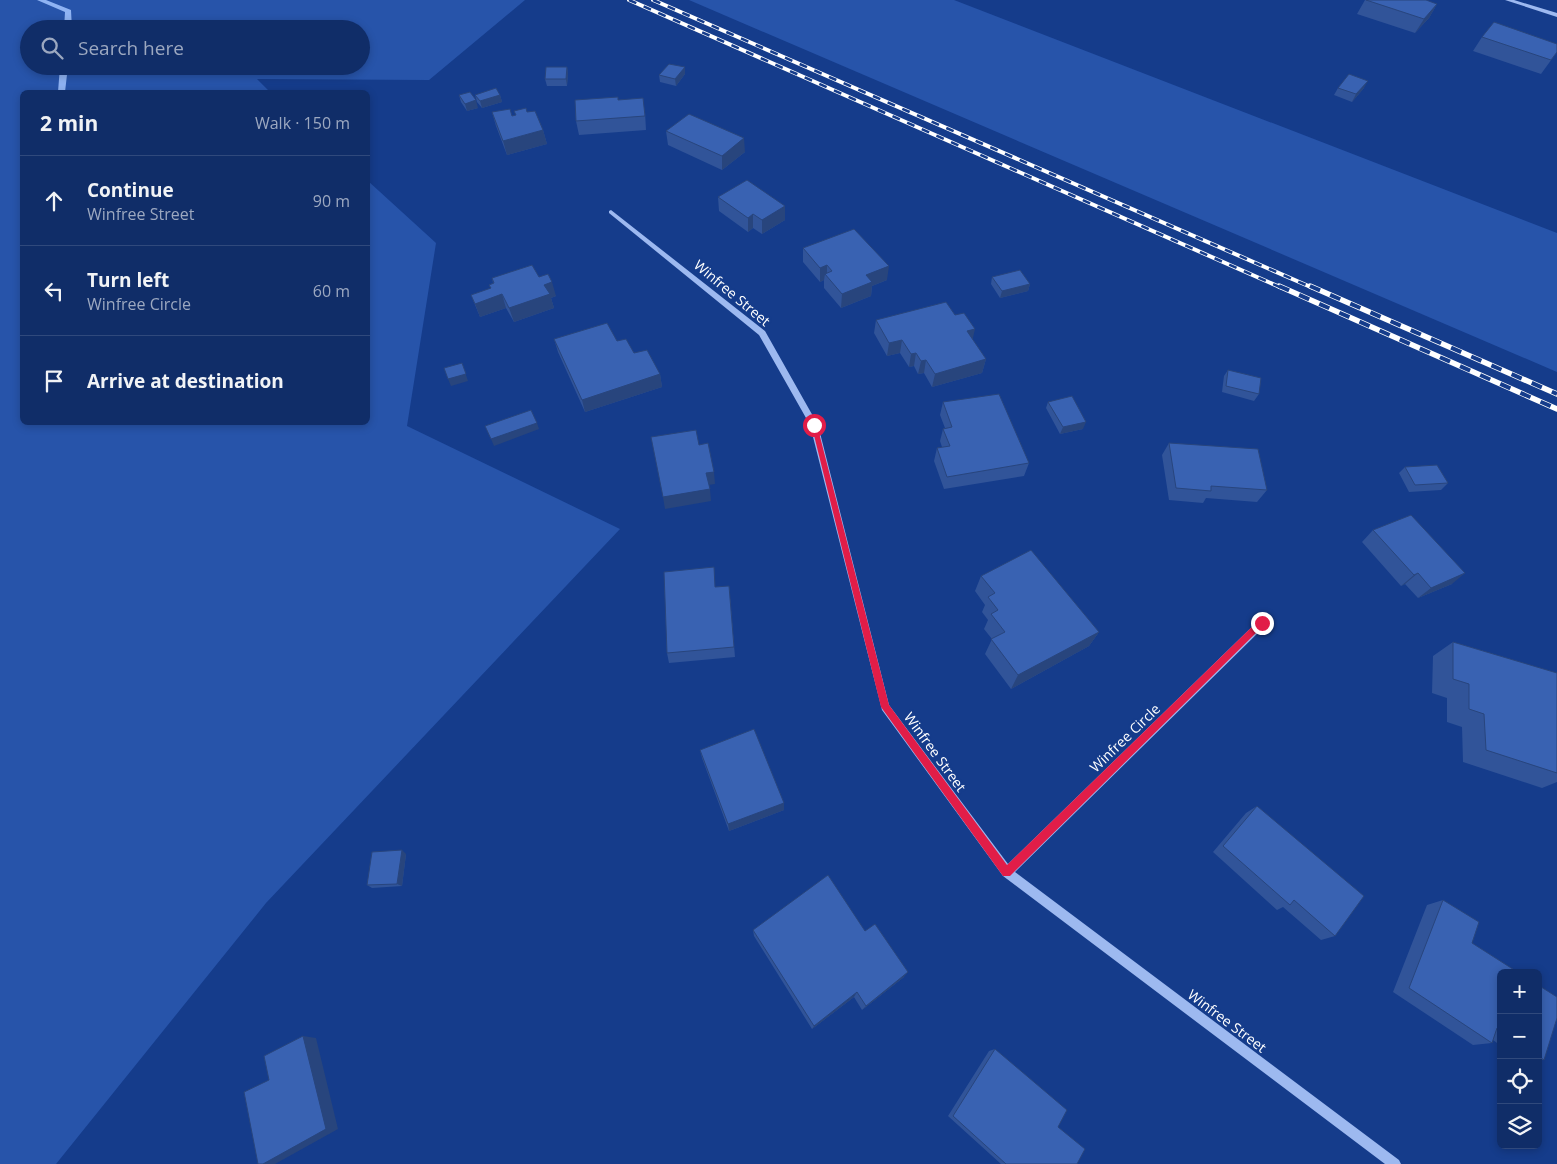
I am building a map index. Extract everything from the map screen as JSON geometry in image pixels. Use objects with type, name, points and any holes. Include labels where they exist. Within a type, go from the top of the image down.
[{"type":"street","points":[[1508,0],[1557,15]]},
{"type":"street","name":"Winfree Street","points":[[611,212],[762,333],[814,425],[885,707],[1007,872],[1395,1164]]},
{"type":"street","name":"Winfree Circle","points":[[1007,872],[1262,623]]},
{"type":"shaded area","points":[[0,0],[525,0],[429,80],[257,79],[268,90],[20,90],[20,425],[370,425],[370,183],[436,243],[407,426],[620,529],[266,903],[56,1164],[0,1164]]},
{"type":"shaded area","points":[[689,0],[954,0],[1557,233],[1557,372]]},
{"type":"building","points":[[1366,0],[1426,0],[1437,4],[1424,19]]},
{"type":"building","points":[[1494,22],[1557,44],[1557,52],[1551,60],[1482,37]]},
{"type":"building","points":[[669,64],[685,67],[675,79],[659,75]]},
{"type":"building","points":[[546,67],[567,67],[566,79],[545,79]]},
{"type":"building","points":[[1349,74],[1368,81],[1356,94],[1338,88]]},
{"type":"building","points":[[496,88],[500,95],[480,101],[475,95]]},
{"type":"building","points":[[470,92],[476,100],[465,104],[459,95]]},
{"type":"building","points":[[618,97],[618,100],[643,98],[645,116],[576,121],[575,100]]},
{"type":"building","points":[[526,108],[527,112],[535,111],[543,130],[503,141],[492,112],[510,109],[512,116],[516,115],[514,111]]},
{"type":"building","points":[[689,114],[744,138],[722,156],[666,131]]},
{"type":"building","points":[[747,180],[785,206],[762,220],[753,214],[748,218],[718,197]]},
{"type":"building","points":[[854,229],[889,266],[866,275],[872,282],[842,294],[825,274],[832,271],[827,265],[820,268],[803,248]]},
{"type":"building","points":[[532,265],[539,277],[548,274],[552,282],[544,285],[550,294],[509,308],[502,294],[475,304],[471,295],[491,288],[489,285],[494,283],[492,278]]},
{"type":"building","points":[[1020,270],[1030,284],[1002,291],[992,277]]},
{"type":"building","points":[[946,302],[955,315],[964,313],[975,329],[967,331],[986,359],[935,374],[926,360],[921,361],[916,353],[911,354],[902,340],[889,343],[876,320]]},
{"type":"building","points":[[607,323],[617,341],[626,339],[634,353],[647,350],[660,374],[582,400],[554,339]]},
{"type":"building","points":[[462,363],[466,374],[448,379],[444,368]]},
{"type":"building","points":[[1228,370],[1261,378],[1259,394],[1226,386]]},
{"type":"building","points":[[999,394],[1029,463],[947,477],[937,448],[950,446],[943,429],[952,427],[943,402]]},
{"type":"building","points":[[1072,396],[1086,422],[1063,427],[1048,402]]},
{"type":"building","points":[[531,410],[537,423],[491,439],[485,426]]},
{"type":"building","points":[[696,430],[699,445],[708,443],[714,472],[706,473],[710,489],[663,497],[651,437]]},
{"type":"building","points":[[1169,443],[1258,449],[1267,490],[1211,486],[1211,491],[1176,488]]},
{"type":"building","points":[[1437,465],[1448,483],[1415,485],[1405,467]]},
{"type":"building","points":[[1411,515],[1465,573],[1431,588],[1418,573],[1414,575],[1373,530]]},
{"type":"building","points":[[1031,550],[1099,632],[1018,675],[991,639],[1005,632],[991,614],[998,610],[988,597],[995,593],[981,576]]},
{"type":"building","points":[[714,567],[715,587],[729,586],[734,647],[667,653],[664,572]]},
{"type":"building","points":[[1453,642],[1557,673],[1557,773],[1486,750],[1484,714],[1469,709],[1469,684],[1453,679]]},
{"type":"building","points":[[754,729],[784,803],[728,824],[700,750]]},
{"type":"building","points":[[1257,806],[1364,896],[1335,936],[1294,900],[1290,905],[1223,846]]},
{"type":"building","points":[[402,850],[397,884],[367,885],[372,852]]},
{"type":"building","points":[[828,875],[865,931],[875,924],[908,972],[866,1006],[857,992],[814,1026],[753,930]]},
{"type":"building","points":[[1443,900],[1479,922],[1472,943],[1513,969],[1497,969],[1497,1028],[1492,1043],[1409,988]]},
{"type":"building","points":[[1542,988],[1557,997],[1557,1018],[1544,1060],[1542,1059]]},
{"type":"building","points":[[303,1036],[326,1129],[263,1164],[258,1164],[244,1092],[269,1080],[264,1056]]},
{"type":"building","points":[[995,1049],[1067,1110],[1058,1127],[1085,1149],[1077,1164],[1006,1164],[953,1116]]},
{"type":"waterway","points":[[40,0],[69,11],[68,20]]},
{"type":"waterway","points":[[62,90],[63,75]]},
{"type":"railway","points":[[629,0],[1282,288]]},
{"type":"railway","points":[[653,0],[1313,288]]},
{"type":"railway","points":[[1279,286],[1557,409]]},
{"type":"railway","points":[[1310,286],[1557,394]]},
{"type":"route","points":[[814,425],[885,707],[1007,872],[1262,623]]}]
